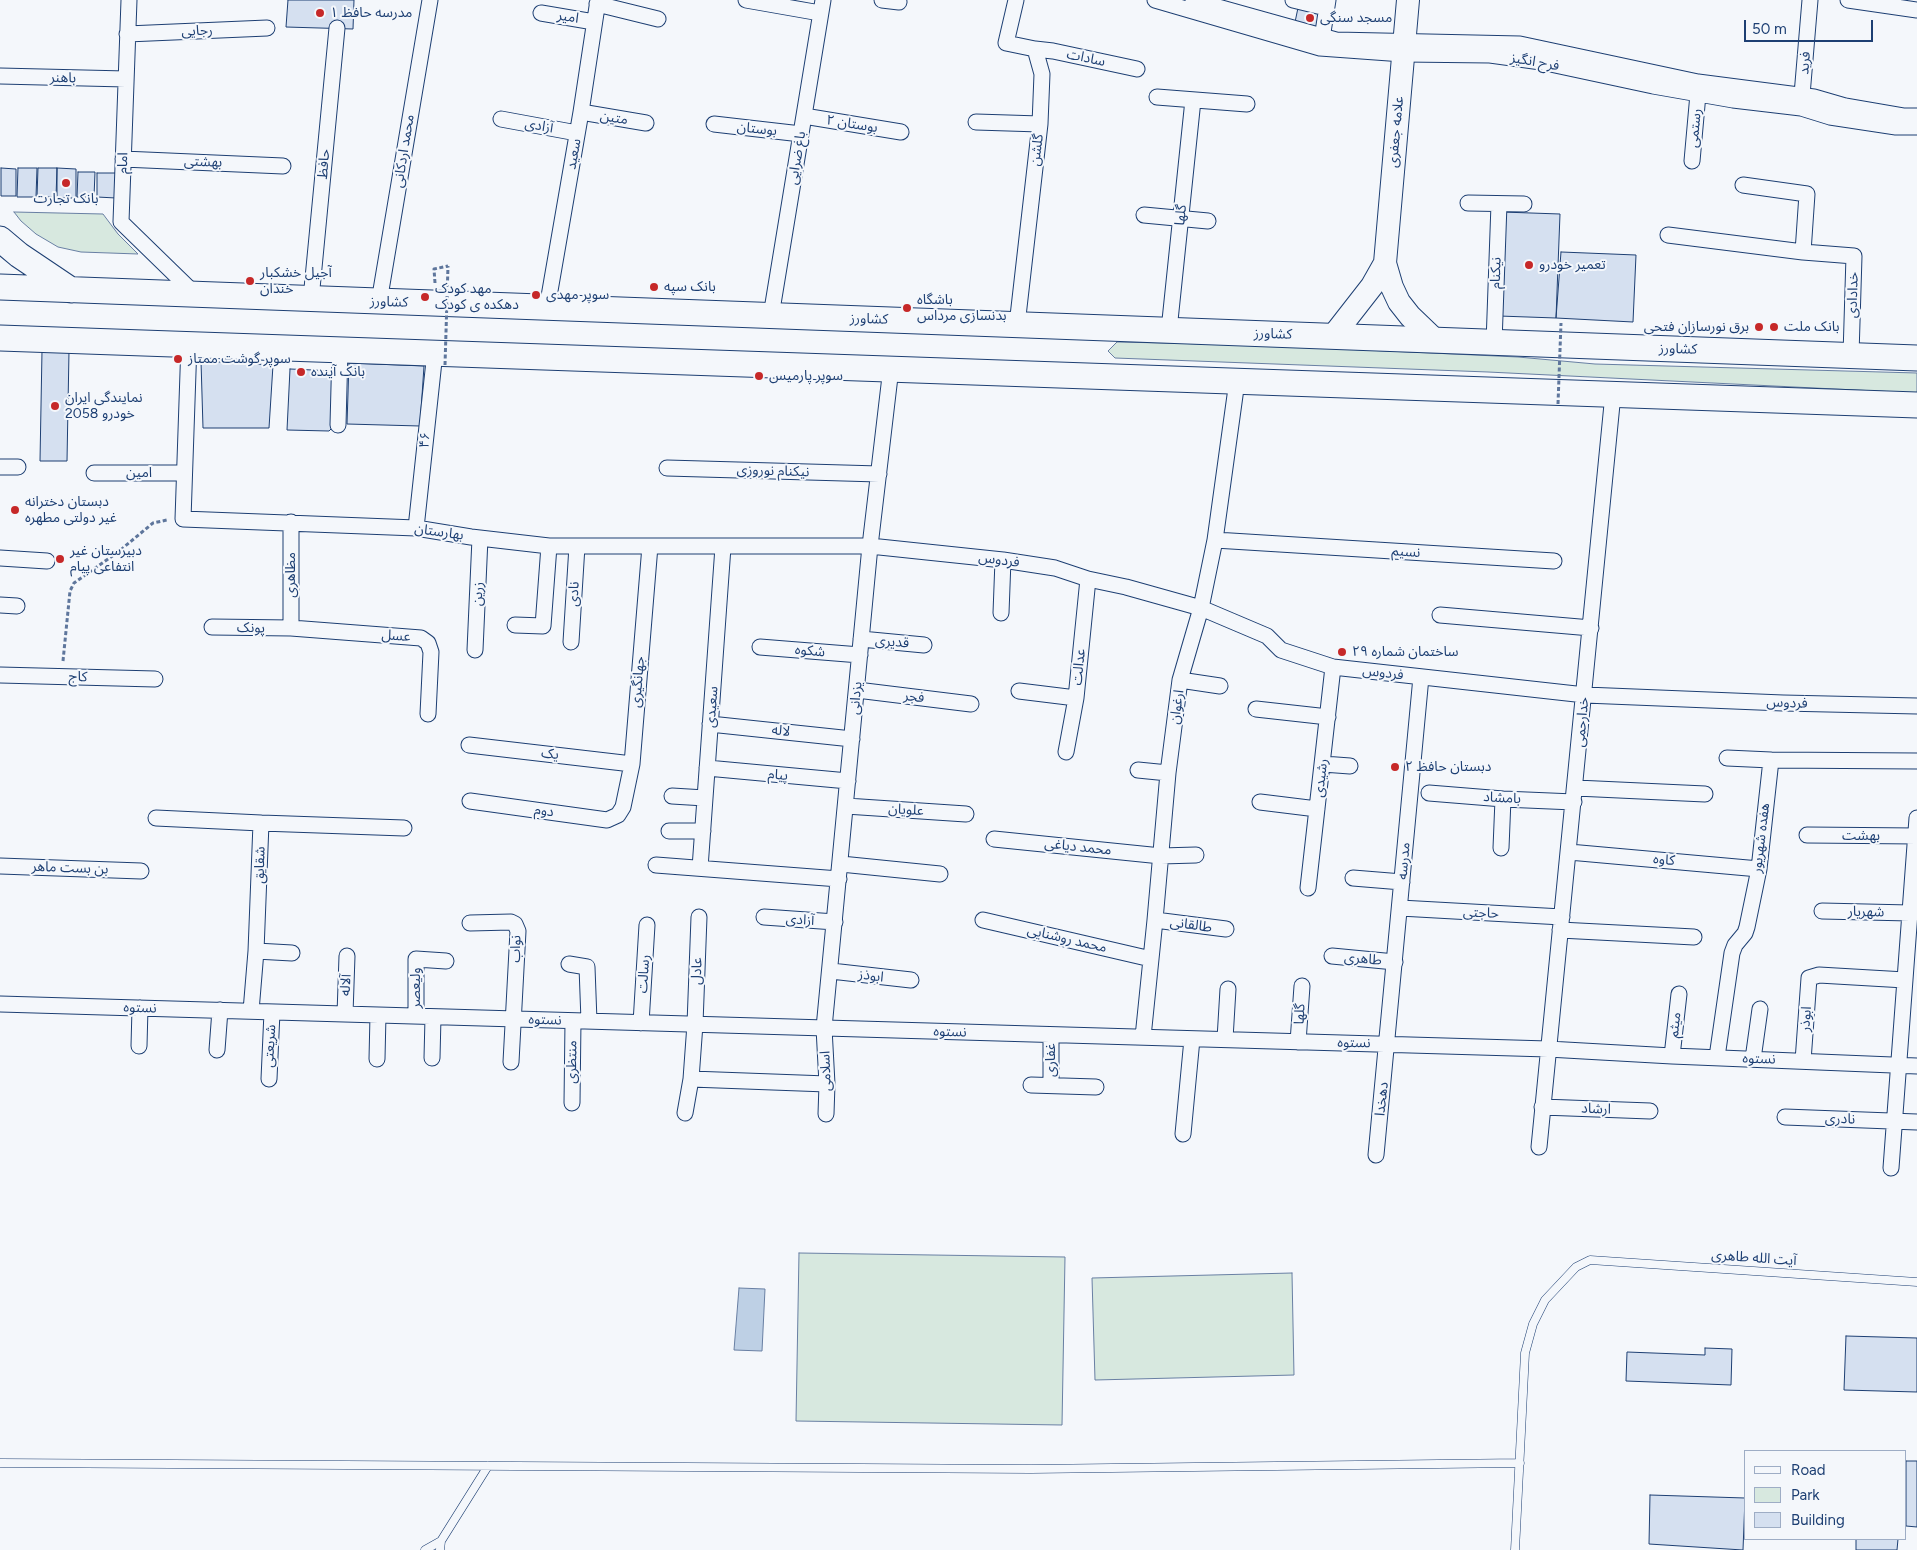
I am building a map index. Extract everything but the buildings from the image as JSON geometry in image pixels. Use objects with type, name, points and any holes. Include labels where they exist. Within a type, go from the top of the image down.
[{"type":"main road","name":"علامه جعفری","points":[[1408,0],[1385,263],[1392,287],[1399,302],[1410,316],[1435,340]]},
{"type":"main road","points":[[0,239],[19,255],[71,290]]},
{"type":"main road","name":"علامه جعفری","points":[[1333,336],[1372,286],[1385,263]]},
{"type":"main road","name":"کشاورز","points":[[0,287],[1917,358]]},
{"type":"main road","points":[[3,341],[189,343],[340,348],[440,358],[891,368],[1917,405]]},
{"type":"street","name":"امام","points":[[128,0],[121,222],[196,295]]},
{"type":"street","name":"محمد اردکانی","points":[[379,302],[430,0]]},
{"type":"street","points":[[746,0],[821,6]]},
{"type":"street","points":[[882,0],[899,2]]},
{"type":"street","points":[[1016,0],[1006,43],[1035,49]]},
{"type":"street","points":[[1155,0],[1321,42],[1336,40],[1404,47],[1520,44],[1698,82],[1802,96],[1903,116],[1917,116]]},
{"type":"street","points":[[1293,0],[1327,4],[1321,42]]},
{"type":"street","name":"فرید","points":[[1802,96],[1810,0]]},
{"type":"street","points":[[1848,0],[1897,3],[1917,10]]},
{"type":"street","points":[[1200,1],[1321,42]]},
{"type":"street","points":[[597,2],[658,19]]},
{"type":"street","name":"سعید","points":[[547,308],[581,112],[597,2]]},
{"type":"street","name":"باغ ضرایی","points":[[771,316],[821,6]]},
{"type":"street","name":"امیر","points":[[541,13],[594,22]]},
{"type":"street","name":"رجایی","points":[[127,34],[267,28]]},
{"type":"street","name":"حافظ","points":[[312,299],[337,28]]},
{"type":"street","name":"فرح انگیز","points":[[1404,47],[1490,54],[1550,64],[1698,94],[1733,100],[1792,106],[1830,117],[1896,127],[1917,127]]},
{"type":"street","name":"سادات","points":[[1035,49],[1053,51],[1137,69]]},
{"type":"street","name":"گلشن","points":[[1017,325],[1040,124],[1042,74],[1035,49]]},
{"type":"street","name":"باهنر","points":[[0,76],[126,79]]},
{"type":"street","name":"رستمی","points":[[1692,161],[1698,94]]},
{"type":"street","points":[[1157,97],[1247,104]]},
{"type":"street","name":"گلها","points":[[1168,330],[1194,100]]},
{"type":"street","name":"متین","points":[[581,112],[646,123]]},
{"type":"street","name":"بوستان ۲","points":[[804,116],[900,132]]},
{"type":"street","name":"آزادی","points":[[501,119],[577,133]]},
{"type":"street","points":[[976,122],[1040,124]]},
{"type":"street","name":"بوستان","points":[[714,124],[801,134]]},
{"type":"street","name":"بهشتی","points":[[123,159],[283,166]]},
{"type":"street","points":[[1743,185],[1807,194],[1803,252]]},
{"type":"street","points":[[1468,203],[1524,204]]},
{"type":"street","name":"نیکنام","points":[[1494,342],[1499,204]]},
{"type":"street","points":[[1144,215],[1208,221]]},
{"type":"street","name":"خدادادی","points":[[1668,235],[1803,252],[1854,256],[1851,355]]},
{"type":"street","name":"بهارستان","points":[[189,343],[183,519],[416,528],[549,546],[870,546]]},
{"type":"street","points":[[338,425],[340,348]]},
{"type":"street","name":"۴۶","points":[[416,528],[440,358]]},
{"type":"street","name":"یزدانی","points":[[824,1028],[831,971],[870,546],[891,368]]},
{"type":"street","name":"ارغوان","points":[[1143,1037],[1168,773],[1180,680],[1201,608],[1215,540],[1237,381]]},
{"type":"street","name":"خدارحمی","points":[[1539,1148],[1585,695],[1613,394]]},
{"type":"street","points":[[0,467],[18,467]]},
{"type":"street","name":"نیکنام نوروزی","points":[[667,468],[879,474]]},
{"type":"street","name":"امین","points":[[94,473],[184,473]]},
{"type":"street","name":"مظاهری","points":[[291,522],[291,628]]},
{"type":"street","name":"زرین","points":[[475,650],[480,538]]},
{"type":"street","name":"نسیم","points":[[1215,540],[1554,562]]},
{"type":"street","points":[[515,625],[543,626],[549,546]]},
{"type":"street","name":"نادی","points":[[572,642],[577,546]]},
{"type":"street","name":"جهانگیری","points":[[618,815],[623,807],[632,764],[650,546]]},
{"type":"street","name":"سعیدی","points":[[700,868],[723,546]]},
{"type":"street","name":"فردوس","points":[[870,546],[1003,560],[1054,568],[1088,579],[1126,587],[1201,608],[1268,636],[1281,650],[1333,667],[1585,695],[1917,706]]},
{"type":"street","points":[[0,558],[47,561]]},
{"type":"street","points":[[1001,613],[1003,560]]},
{"type":"street","name":"عدالت","points":[[1019,691],[1076,698],[1088,579]]},
{"type":"street","points":[[0,605],[17,606]]},
{"type":"street","points":[[1440,615],[1591,628]]},
{"type":"street","name":"پونک","points":[[212,627],[291,628]]},
{"type":"street","name":"عسل","points":[[291,628],[421,638],[428,643],[431,652],[428,714]]},
{"type":"street","name":"قدیری","points":[[861,639],[924,645]]},
{"type":"street","name":"شکوه","points":[[760,646],[860,655]]},
{"type":"street","name":"رشیدی","points":[[1308,888],[1333,667]]},
{"type":"street","name":"کاج","points":[[0,675],[155,679]]},
{"type":"street","name":"مدرسه","points":[[1388,1044],[1421,677]]},
{"type":"street","points":[[1180,680],[1220,686]]},
{"type":"street","name":"فجر","points":[[857,690],[971,704]]},
{"type":"street","points":[[1066,752],[1076,698]]},
{"type":"street","points":[[1256,709],[1328,717]]},
{"type":"street","name":"لاله","points":[[710,724],[852,739]]},
{"type":"street","name":"یک","points":[[469,745],[632,764]]},
{"type":"street","points":[[1727,758],[1917,761]]},
{"type":"street","name":"هفده شهریور","points":[[1717,1057],[1732,954],[1735,945],[1745,933],[1758,869],[1771,760]]},
{"type":"street","points":[[1322,764],[1350,766]]},
{"type":"street","name":"پیام","points":[[707,768],[848,781]]},
{"type":"street","points":[[1138,770],[1168,773]]},
{"type":"street","name":"بامشاد","points":[[1429,793],[1503,799],[1575,795],[1706,794]]},
{"type":"street","points":[[672,796],[705,798]]},
{"type":"street","points":[[1501,848],[1503,799]]},
{"type":"street","name":"دوم","points":[[470,801],[607,820],[618,815]]},
{"type":"street","points":[[1260,802],[1317,809]]},
{"type":"street","name":"علویان","points":[[846,806],[966,814]]},
{"type":"street","points":[[156,818],[404,828]]},
{"type":"street","points":[[1891,1168],[1899,1064],[1910,998],[1905,980],[1912,962],[1910,913],[1915,876],[1917,818]]},
{"type":"street","name":"شقایق","points":[[251,1011],[256,951],[261,823]]},
{"type":"street","points":[[669,830],[703,830]]},
{"type":"street","name":"بهشت","points":[[1807,835],[1916,836]]},
{"type":"street","name":"محمد دیاغی","points":[[994,839],[1161,856],[1196,855]]},
{"type":"street","name":"کاوه","points":[[1569,852],[1758,869]]},
{"type":"street","name":"بن بست ماهر","points":[[0,866],[141,871]]},
{"type":"street","points":[[656,866],[940,874]]},
{"type":"street","points":[[1353,878],[1402,882]]},
{"type":"street","name":"حاجتی","points":[[1400,908],[1694,937]]},
{"type":"street","name":"شهریار","points":[[1822,911],[1910,913]]},
{"type":"street","name":"عادل","points":[[685,1113],[691,1079],[695,1024],[699,917]]},
{"type":"street","name":"آزادی","points":[[764,917],[835,922]]},
{"type":"street","name":"محمد روشنایی","points":[[984,920],[1151,959]]},
{"type":"street","name":"طالقانی","points":[[1155,920],[1226,929]]},
{"type":"street","name":"نواب","points":[[470,923],[511,922],[515,924],[518,931],[513,1019]]},
{"type":"street","name":"رسالت","points":[[641,1023],[647,924]]},
{"type":"street","points":[[256,951],[292,953]]},
{"type":"street","name":"آلاله","points":[[345,1014],[347,956]]},
{"type":"street","name":"طاهری","points":[[1332,956],[1395,962]]},
{"type":"street","name":"ولیعصر","points":[[416,1016],[416,960],[446,961]]},
{"type":"street","points":[[569,964],[587,967],[589,1021]]},
{"type":"street","name":"ابوذز","points":[[831,971],[911,980]]},
{"type":"street","name":"ابوذر","points":[[1803,1061],[1809,978],[1819,975],[1905,980]]},
{"type":"street","name":"گلها","points":[[1298,1042],[1302,986]]},
{"type":"street","points":[[1225,1039],[1228,989]]},
{"type":"street","name":"میثم","points":[[1672,1056],[1679,994]]},
{"type":"street","name":"نستوه","points":[[0,1004],[1548,1049],[1917,1066]]},
{"type":"street","points":[[139,1046],[140,1008]]},
{"type":"street","points":[[1753,1059],[1760,1009]]},
{"type":"street","points":[[217,1050],[220,1010]]},
{"type":"street","name":"شریعتی","points":[[268,1079],[272,1012]]},
{"type":"street","points":[[377,1060],[378,1015]]},
{"type":"street","points":[[432,1058],[433,1017]]},
{"type":"street","points":[[511,1062],[513,1019]]},
{"type":"street","name":"منتظری","points":[[572,1103],[573,1021]]},
{"type":"street","name":"اسلامی","points":[[824,1028],[827,1084],[826,1114]]},
{"type":"street","name":"غفاری","points":[[1051,1035],[1051,1085]]},
{"type":"street","points":[[1183,1134],[1192,1039]]},
{"type":"street","name":"دهخدا","points":[[1376,1155],[1388,1044]]},
{"type":"street","points":[[691,1079],[827,1084]]},
{"type":"street","name":"غفاری","points":[[1031,1085],[1096,1087]]},
{"type":"street","name":"ارشاد","points":[[1542,1107],[1650,1111]]},
{"type":"street","name":"نادری","points":[[1785,1116],[1917,1122]]},
{"type":"lane","name":"آیت الله طاهری","points":[[1520,1463],[1525,1353],[1533,1324],[1545,1300],[1562,1280],[1576,1267],[1590,1260],[1917,1282]]},
{"type":"lane","points":[[0,1463],[1031,1469],[1520,1463],[1515,1550]]},
{"type":"lane","points":[[440,1550],[442,1541],[488,1466]]},
{"type":"lane","points":[[425,1550],[442,1541]]},
{"type":"path","points":[[434,269],[448,266],[440,358]]},
{"type":"path","points":[[1558,404],[1561,323]]},
{"type":"path","points":[[61,677],[70,591],[74,583],[118,552],[146,528],[160,521]]},
{"type":"green space","points":[[14,212],[103,214],[118,234],[138,254],[81,252],[58,247],[36,234]]},
{"type":"green space","points":[[1117,342],[1257,345],[1518,357],[1595,364],[1917,373],[1917,393],[1488,372],[1115,358],[1108,351]]},
{"type":"green space","points":[[799,1253],[1065,1257],[1062,1425],[796,1421]]},
{"type":"green space","points":[[1292,1273],[1294,1375],[1095,1380],[1092,1278]]},
{"type":"water","points":[[739,1288],[765,1289],[762,1351],[734,1350]]},
{"type":"place","name":"مدرسه حافظ ۱","points":[[320,13]]},
{"type":"place","name":"مسجد سنگی","points":[[1310,18]]},
{"type":"place","name":"بانک تجارت","points":[[66,183]]},
{"type":"place","name":"تعمیر خودرو","points":[[1529,265]]},
{"type":"place","name":"آجیل خشکبار خندان","points":[[250,281]]},
{"type":"place","name":"بانک سپه","points":[[654,287]]},
{"type":"place","name":"سوپر مهدی","points":[[536,295]]},
{"type":"place","name":"مهد کودک دهکده ی کودک","points":[[425,297]]},
{"type":"place","name":"باشگاه بدنسازی مرداس","points":[[907,308]]},
{"type":"place","name":"برق نورسازان فتحی","points":[[1759,327]]},
{"type":"place","name":"بانک ملت","points":[[1774,327]]},
{"type":"place","name":"سوپر گوشت ممتاز","points":[[178,359]]},
{"type":"place","name":"بانک آینده","points":[[301,372]]},
{"type":"place","name":"سوپر پارمیس","points":[[759,376]]},
{"type":"place","name":"نمایندگی ایران خودرو 2058","points":[[55,406]]},
{"type":"place","name":"دبستان دخترانه غیر دولتی مطهره","points":[[15,510]]},
{"type":"place","name":"دبیرستان غیر انتفاعی پیام","points":[[60,559]]},
{"type":"place","name":"ساختمان شماره ۲۹","points":[[1342,652]]},
{"type":"place","name":"دبستان حافظ ۲","points":[[1395,767]]}]
